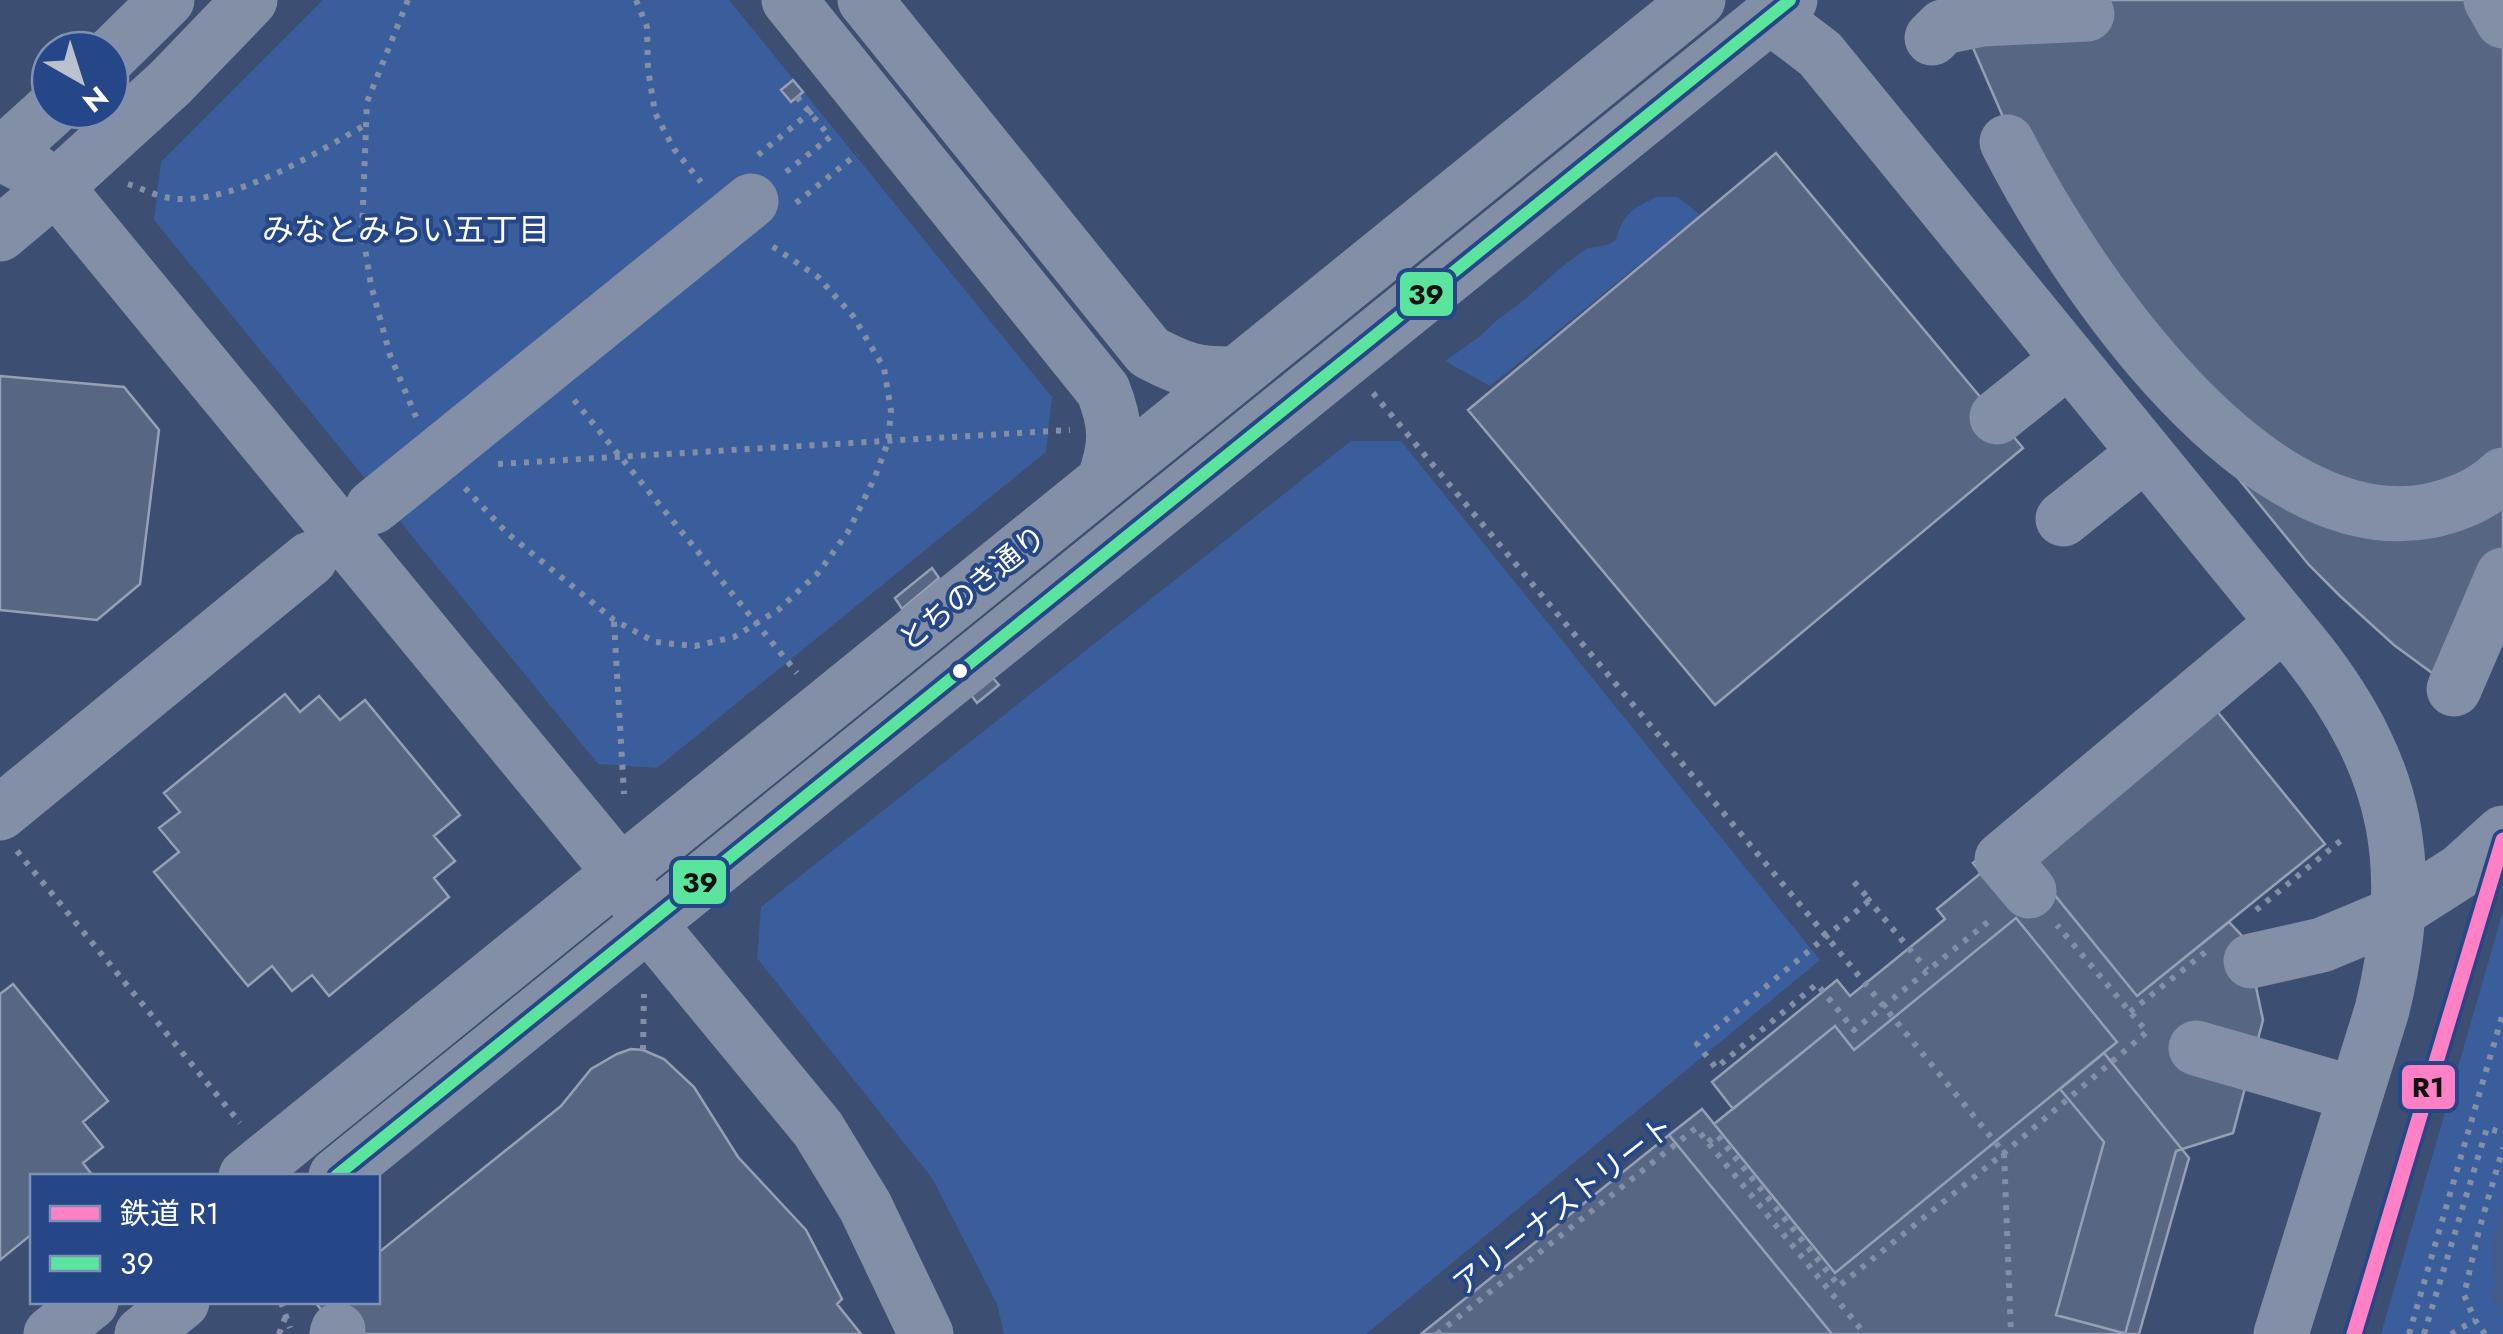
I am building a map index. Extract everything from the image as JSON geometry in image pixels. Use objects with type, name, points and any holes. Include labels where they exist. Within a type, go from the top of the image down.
[{"type":"street","points":[[130,36],[167,0]]},
{"type":"street","points":[[0,234],[170,84],[250,0]]},
{"type":"street","points":[[789,0],[1103,390],[1112,412],[1116,442],[1104,481]]},
{"type":"street","points":[[865,0],[1149,352],[1188,370],[1211,375],[1237,373]]},
{"type":"street","name":"とちのき通り","points":[[245,1153],[620,872],[1698,0]]},
{"type":"street","points":[[2491,0],[2503,20]]},
{"type":"street","points":[[1780,8],[1797,72],[2306,696],[2325,724],[2361,806],[2371,865],[2370,930],[2356,1000],[2252,1334]]},
{"type":"street","points":[[1780,8],[2308,652],[2348,707],[2376,765],[2394,826],[2400,892],[2398,931],[2382,1010],[2281,1334]]},
{"type":"street","name":"とちのき通り","points":[[338,1174],[1780,8]]},
{"type":"street","points":[[1932,38],[1944,27],[1990,9],[2087,14]]},
{"type":"street","points":[[30,128],[1,154],[56,187],[620,872],[830,1108],[895,1204],[935,1276],[958,1334]]},
{"type":"street","points":[[2007,142],[2041,205],[2127,331],[2196,408],[2267,466],[2335,502],[2372,514],[2412,514],[2450,507],[2476,496],[2503,475]]},
{"type":"street","points":[[373,507],[441,462],[746,192]]},
{"type":"street","points":[[1997,417],[2047,377]]},
{"type":"street","points":[[2063,519],[2123,471]]},
{"type":"street","points":[[6,829],[310,559]]},
{"type":"street","points":[[2454,689],[2503,576]]},
{"type":"street","points":[[2029,891],[2002,859],[2262,641]]},
{"type":"street","points":[[2236,949],[2322,945],[2388,917],[2461,871],[2503,833]]},
{"type":"street","points":[[658,914],[818,1130],[866,1206],[926,1334]]},
{"type":"street","points":[[2172,1040],[2328,1086]]},
{"type":"street","points":[[51,1334],[88,1304]]},
{"type":"street","points":[[142,1334],[180,1304]]},
{"type":"path","points":[[408,0],[367,102],[362,230],[370,284],[390,356],[441,462],[507,533],[614,620],[655,642],[695,646],[734,637],[756,624],[778,610],[818,573],[848,532],[875,477],[888,442],[891,411],[884,368],[853,316],[746,192],[674,149],[655,113],[647,27],[636,0]]},
{"type":"path","points":[[796,164],[830,137],[798,97]]},
{"type":"path","points":[[746,192],[767,147],[826,100]]},
{"type":"path","points":[[128,184],[176,200],[215,196],[269,176],[366,125]]},
{"type":"path","points":[[806,196],[866,147]]},
{"type":"path","points":[[547,366],[798,674]]},
{"type":"path","points":[[1370,390],[2004,1153],[2011,1334]]},
{"type":"path","points":[[441,462],[621,457],[1076,430]]},
{"type":"path","points":[[614,620],[624,794]]},
{"type":"path","points":[[6,829],[245,1153]]},
{"type":"path","points":[[2130,1012],[2236,949],[2344,838]]},
{"type":"path","points":[[1708,1142],[1717,1135],[1839,1286],[2004,1153],[2172,1040],[2130,1012],[2029,891],[1854,1030],[1817,984],[1716,1068],[1697,1044],[1827,938],[1856,912],[1870,900],[1854,882],[1866,896],[1878,911],[1903,940],[1927,970]]},
{"type":"path","points":[[643,1050],[644,994]]},
{"type":"path","points":[[2410,1333],[2503,1013]]},
{"type":"path","name":"アリーナストリート","points":[[1437,1334],[1696,1128],[1865,1334]]},
{"type":"path","points":[[2424,1334],[2487,1128],[2503,1133]]},
{"type":"path","points":[[2485,1334],[2464,1295],[2503,1148]]},
{"type":"path","points":[[278,1333],[285,1318],[282,1304]]},
{"type":"path","points":[[2452,1334],[2475,1320]]},
{"type":"shaded area","points":[[323,0],[729,0],[1052,397],[1046,452],[657,768],[598,764],[154,220],[161,162]]},
{"type":"shaded area","points":[[1656,197],[1678,197],[1700,215],[1490,386],[1445,361],[1588,248],[1616,240],[1630,213]]},
{"type":"shaded area","points":[[1351,441],[1401,441],[1820,960],[1366,1334],[1004,1334],[997,1304],[932,1178],[757,958],[761,907]]},
{"type":"shaded area","points":[[2503,911],[2503,1334],[2381,1334]]},
{"type":"shaded area","points":[[2503,1200],[2503,1316],[2489,1292],[2496,1288],[2492,1249]]},
{"type":"building","points":[[1980,0],[2503,0],[2503,589],[2458,692],[2394,645],[2309,565],[2207,440],[2013,140],[1967,34]]},
{"type":"building","points":[[793,80],[803,92],[791,102],[781,90]]},
{"type":"building","points":[[1776,153],[2023,448],[1715,705],[1468,410]]},
{"type":"building","points":[[0,376],[124,387],[159,430],[140,584],[97,620],[0,610]]},
{"type":"building","points":[[932,568],[939,578],[902,609],[895,598]]},
{"type":"building","points":[[993,678],[999,685],[977,703],[971,695]]},
{"type":"building","points":[[285,694],[300,712],[319,696],[340,720],[365,700],[460,815],[434,836],[455,861],[434,878],[449,897],[329,996],[312,975],[292,991],[272,966],[248,986],[154,872],[179,852],[159,828],[180,812],[164,793]]},
{"type":"building","points":[[2208,700],[2325,844],[2137,996],[2022,855]]},
{"type":"building","points":[[2151,718],[2022,855],[2137,996],[2229,922],[2246,940],[2263,1020],[2233,1133],[2176,1151],[2125,1334],[1832,1334],[1669,1135],[1702,1109],[1835,1273],[2117,1042],[2016,918],[1854,1050],[1835,1026],[1733,1109],[1712,1082],[1837,980],[1850,996],[1945,919],[1937,909],[1981,873],[1973,863]]},
{"type":"building","points":[[2016,918],[2117,1042],[1835,1273],[1714,1124],[1835,1026],[1854,1050]]},
{"type":"building","points":[[13,984],[108,1101],[83,1122],[103,1147],[83,1163],[91,1174],[30,1174],[30,1236],[0,1260],[0,994]]},
{"type":"building","points":[[643,1050],[664,1059],[694,1087],[738,1157],[806,1230],[842,1299],[837,1304],[861,1334],[341,1334],[317,1304],[380,1304],[380,1251],[561,1106],[591,1069],[617,1054]]},
{"type":"building","points":[[2104,1053],[2189,1158],[2139,1334],[2056,1315],[2104,1142],[2060,1089]]},
{"type":"building","points":[[1669,1135],[1832,1334],[1421,1334]]},
{"type":"rail line","name":"R1","points":[[2354,1334],[2503,840]]},
{"type":"transit line","name":"39","points":[[338,1174],[1790,0]]},
{"type":"district","name":"みなとみらい五丁目","points":[[406,230]]}]
